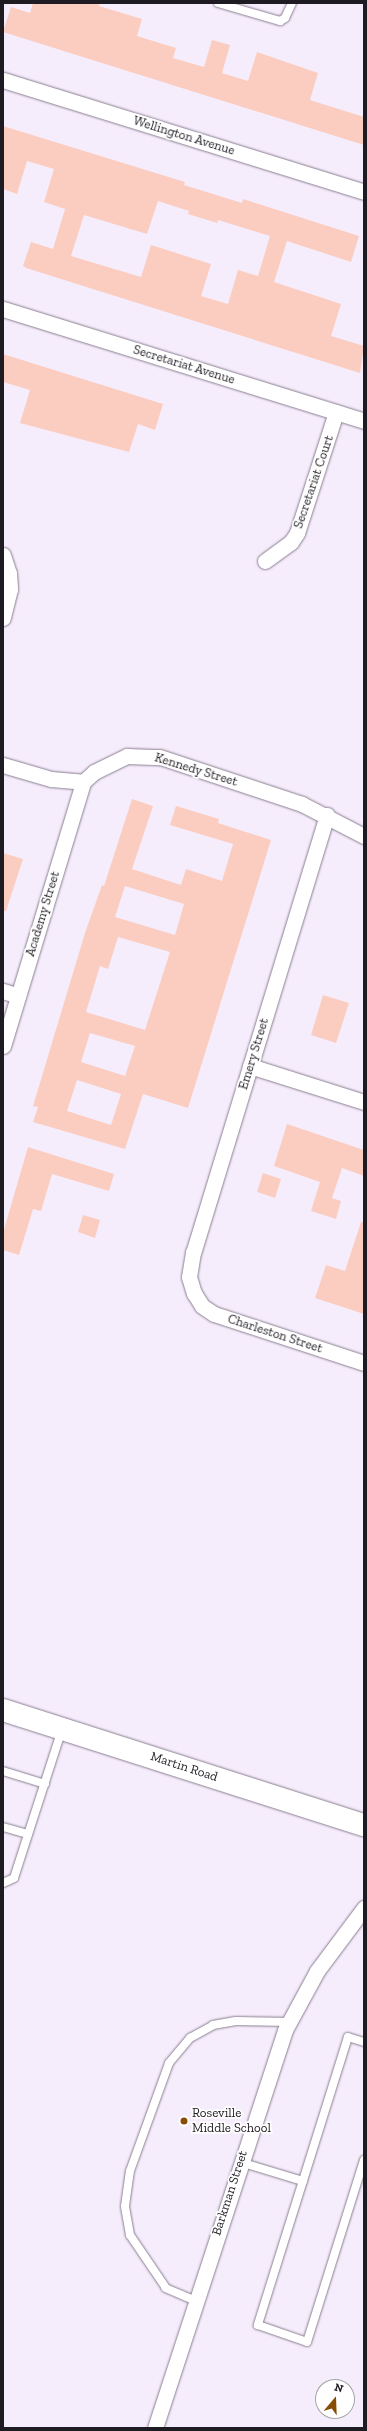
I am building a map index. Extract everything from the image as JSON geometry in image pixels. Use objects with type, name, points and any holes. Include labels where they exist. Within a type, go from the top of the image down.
[{"type":"street","name":"Wellington Avenue","points":[[3,80],[364,192]]},
{"type":"street","name":"Secretariat Avenue","points":[[3,309],[364,421]]},
{"type":"street","name":"Secretariat Court","points":[[266,562],[291,542],[297,533],[336,412]]},
{"type":"street","points":[[3,555],[10,573],[10,589],[3,618]]},
{"type":"street","name":"Kennedy Street","points":[[83,782],[127,756],[149,755],[271,793],[327,815],[364,836]]},
{"type":"street","points":[[3,765],[51,778],[83,782]]},
{"type":"street","name":"Academy Street","points":[[3,1046],[83,782]]},
{"type":"street","name":"Emery Street","points":[[194,1293],[189,1277],[190,1265],[327,815]]},
{"type":"street","points":[[3,991],[18,996]]},
{"type":"street","points":[[250,1066],[364,1102]]},
{"type":"street","name":"Charleston Street","points":[[194,1293],[202,1306],[214,1314],[364,1363]]},
{"type":"street","name":"Martin Road","points":[[3,1710],[364,1825]]},
{"type":"street","name":"Barkman Street","points":[[155,2428],[240,2162],[290,2022],[317,1971],[364,1908]]},
{"type":"lane","points":[[218,3],[280,21],[285,18],[292,3]]},
{"type":"lane","points":[[3,1883],[14,1878],[62,1729]]},
{"type":"lane","points":[[3,1771],[45,1784]]},
{"type":"lane","points":[[3,1827],[28,1834]]},
{"type":"lane","points":[[196,2301],[166,2288],[130,2235],[125,2206],[130,2171],[169,2063],[190,2038],[213,2025],[236,2021],[290,2022]]},
{"type":"lane","points":[[364,2042],[348,2037],[258,2325],[307,2342],[364,2160]]},
{"type":"lane","points":[[240,2162],[303,2181]]},
{"type":"building","points":[[33,3],[100,3],[99,6],[142,19],[137,36],[176,48],[173,58],[204,67],[212,40],[230,45],[222,73],[248,81],[257,52],[318,73],[310,100],[364,117],[364,145],[3,32],[11,7],[30,13]]},
{"type":"building","points":[[3,126],[185,182],[184,185],[242,203],[243,199],[359,236],[351,262],[287,241],[274,282],[341,304],[331,336],[364,346],[360,373],[26,268],[23,266],[31,242],[53,249],[65,209],[44,202],[54,169],[27,161],[17,194],[3,189]],"holes":[[[158,201],[189,211],[188,214],[217,223],[218,220],[270,236],[258,276],[238,270],[228,304],[201,296],[211,264],[151,245],[141,277],[71,256],[84,215],[147,234]]]},
{"type":"building","points":[[3,354],[163,404],[155,430],[138,424],[129,452],[20,423],[30,390],[3,382]]},
{"type":"building","points":[[132,799],[153,806],[132,869],[181,885],[186,869],[222,881],[233,844],[170,825],[176,806],[219,819],[218,823],[271,840],[188,1108],[143,1094],[125,1149],[33,1122],[38,1107],[33,1106],[85,933],[102,885],[104,886]],"holes":[[[125,886],[184,904],[175,935],[115,917]],[[118,937],[170,952],[145,1030],[86,1012],[100,966],[108,969]],[[90,1033],[135,1046],[125,1076],[81,1062]],[[77,1080],[121,1094],[111,1125],[67,1111]]]},
{"type":"building","points":[[3,853],[23,859],[6,911],[3,911]]},
{"type":"building","points":[[323,995],[349,1003],[336,1043],[311,1035]]},
{"type":"building","points":[[287,1124],[364,1150],[364,1176],[342,1168],[332,1198],[341,1201],[336,1219],[311,1211],[320,1182],[274,1166]]},
{"type":"building","points":[[28,1147],[114,1174],[109,1191],[52,1174],[41,1211],[33,1209],[19,1255],[3,1250],[3,1233]]},
{"type":"building","points":[[263,1173],[281,1179],[275,1198],[257,1192]]},
{"type":"building","points":[[83,1215],[100,1220],[95,1238],[78,1232]]},
{"type":"building","points":[[361,1222],[364,1222],[364,1314],[315,1298],[326,1265],[345,1271]]},
{"type":"place","name":"Roseville Middle School","points":[[184,2121]]}]
